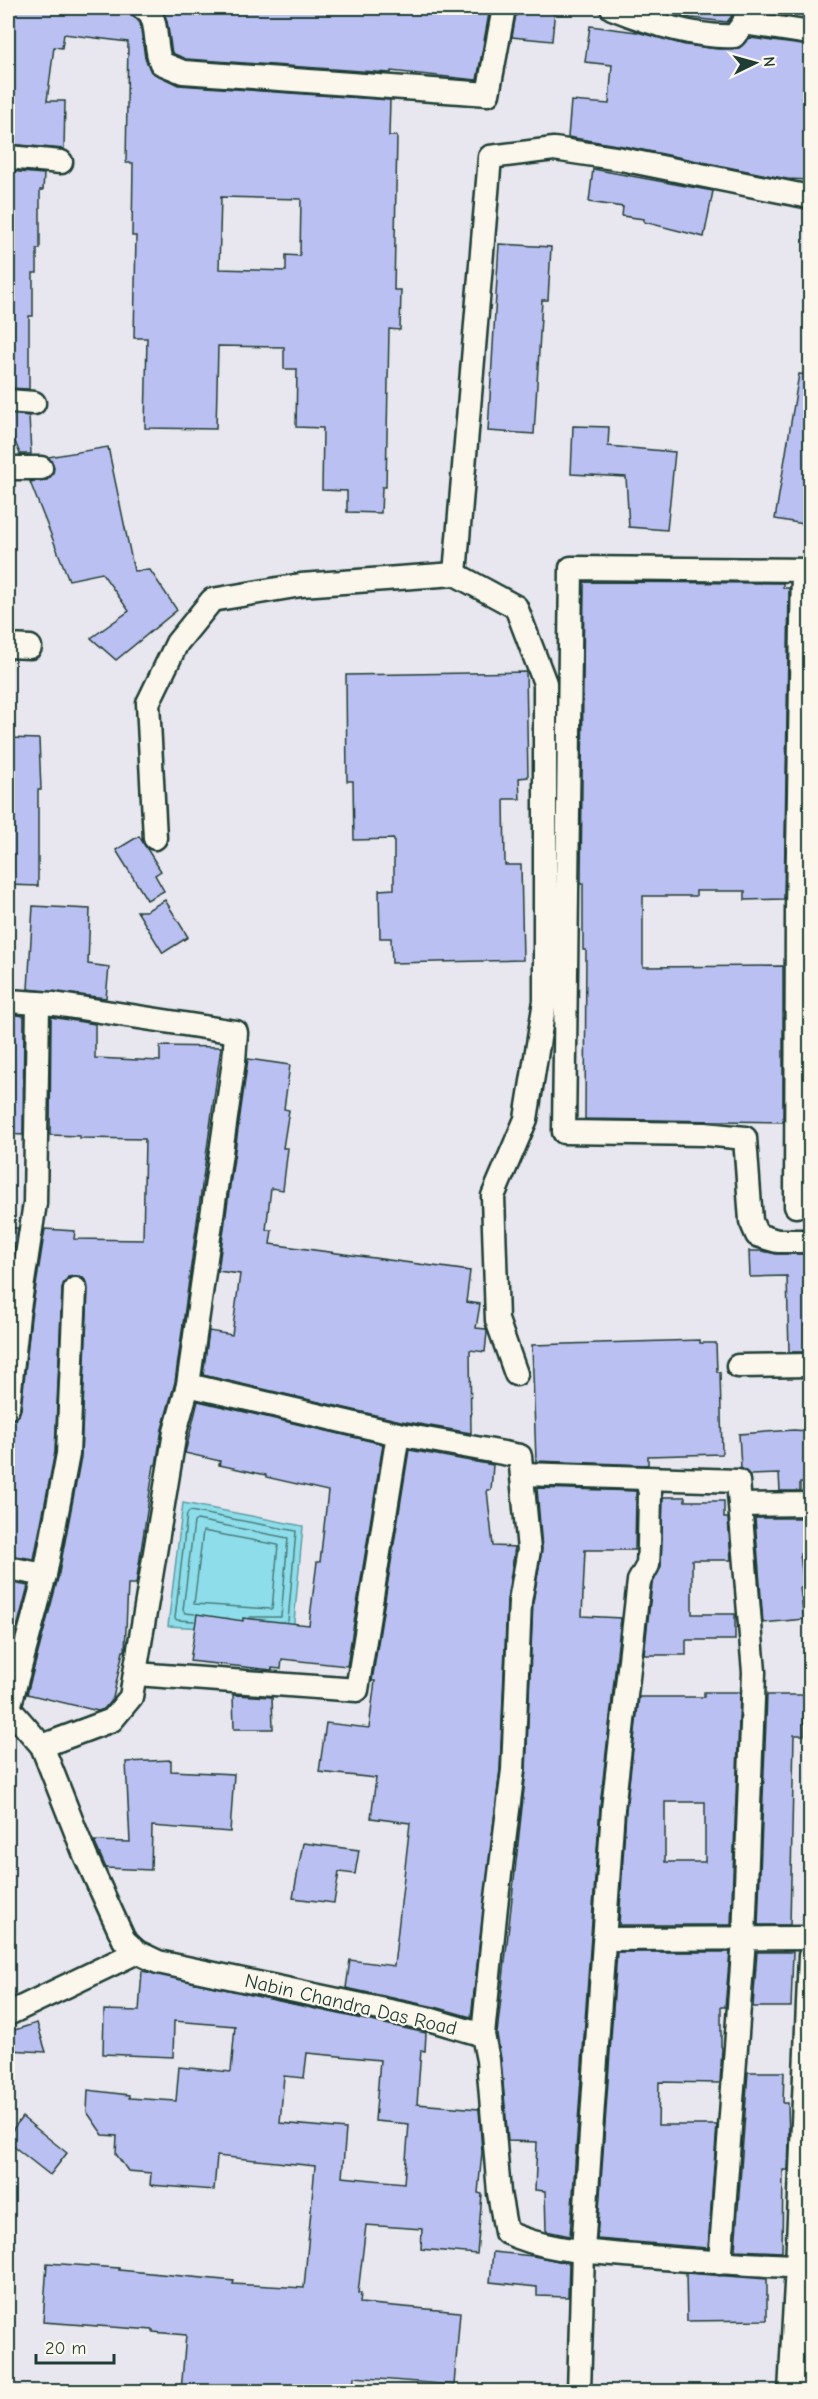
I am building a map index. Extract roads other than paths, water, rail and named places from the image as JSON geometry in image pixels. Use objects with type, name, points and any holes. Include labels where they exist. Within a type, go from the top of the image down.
[{"type":"street","points":[[143,8],[149,10],[155,20],[155,39],[161,63],[183,72],[488,94],[504,8]]},
{"type":"street","points":[[612,8],[646,22],[721,36],[734,36],[745,15],[810,33]]},
{"type":"street","points":[[455,574],[490,157],[554,149],[621,159],[810,197]]},
{"type":"street","points":[[8,158],[61,162]]},
{"type":"street","points":[[8,401],[34,403]]},
{"type":"street","points":[[8,468],[40,468]]},
{"type":"street","points":[[796,1206],[804,908],[807,570],[571,568],[564,1132],[705,1134],[745,1138],[751,1221],[758,1235],[777,1240],[810,1241]]},
{"type":"street","points":[[155,838],[148,703],[177,643],[212,600],[301,585],[455,574],[516,607],[545,683],[545,1001],[526,1119],[493,1196],[497,1320],[516,1374]]},
{"type":"street","points":[[8,1001],[54,1004],[236,1032],[188,1385],[176,1432],[131,1696],[112,1720],[42,1746]]},
{"type":"street","points":[[8,1408],[18,1315],[35,1203],[38,1004]]},
{"type":"street","points":[[8,1707],[45,1575],[68,1454],[75,1289]]},
{"type":"street","points":[[738,1366],[810,1365]]},
{"type":"street","points":[[188,1385],[399,1434],[520,1456],[529,1550],[520,1601],[513,1770],[483,2035]]},
{"type":"street","points":[[136,1674],[357,1690],[399,1434]]},
{"type":"street","points":[[523,1474],[738,1481],[754,1672],[744,1939],[720,2263]]},
{"type":"street","points":[[579,2391],[583,2251],[591,2115],[606,1939],[613,1809],[637,1592],[639,1581],[648,1565],[650,1492],[646,1478]]},
{"type":"street","points":[[741,1505],[810,1504]]},
{"type":"street","points":[[8,1568],[45,1575]]},
{"type":"street","name":"Nabin Chandra Das Road","points":[[8,1707],[42,1746],[85,1855],[124,1940],[137,1952],[158,1962],[432,2020],[483,2035],[488,2060],[499,2193],[506,2232],[528,2242],[583,2251],[720,2263],[797,2266]]},
{"type":"street","points":[[606,1939],[810,1938]]},
{"type":"street","points":[[8,2014],[137,1952]]},
{"type":"street","points":[[790,2391],[803,2294],[797,2266],[810,1956]]},
{"type":"water","points":[[183,1503],[303,1526],[293,1633],[168,1626]]}]
